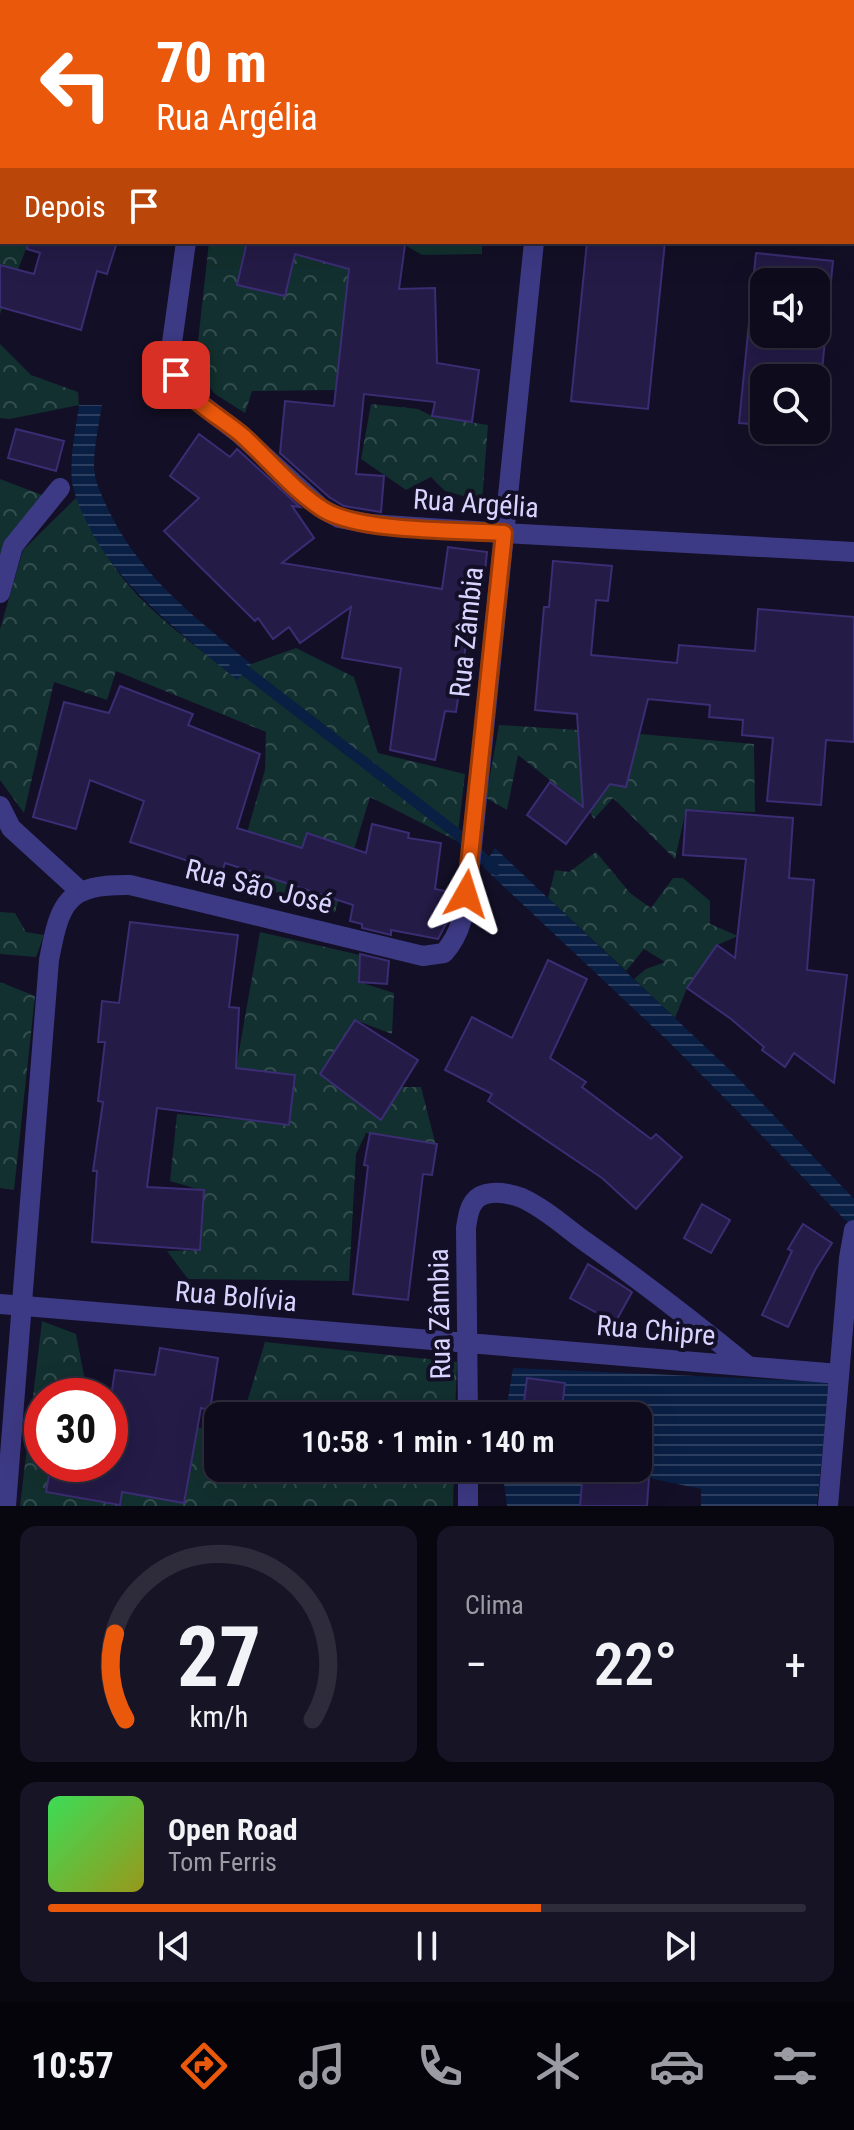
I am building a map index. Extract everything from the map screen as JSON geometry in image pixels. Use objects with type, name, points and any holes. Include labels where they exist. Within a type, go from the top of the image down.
[{"type":"street","name":"Rua Argélia","points":[[186,244],[171,350],[176,375],[184,391],[240,434],[321,508],[339,518],[370,524],[504,533],[854,552]]},
{"type":"street","name":"Rua Zâmbia","points":[[423,956],[444,953],[457,938],[464,913],[534,244]]},
{"type":"street","points":[[0,593],[13,546],[60,488]]},
{"type":"street","points":[[0,806],[11,828],[80,891],[65,904],[55,930],[49,960],[6,1506]]},
{"type":"street","name":"Rua São José","points":[[80,891],[103,884],[130,885],[423,956]]},
{"type":"street","name":"Rua Zâmbia","points":[[468,1402],[466,1228],[468,1211],[477,1197],[487,1194],[502,1193],[522,1198],[625,1269],[748,1366]]},
{"type":"street","points":[[828,1506],[854,1230]]},
{"type":"street","name":"Rua Bolívia","points":[[0,1304],[468,1343]]},
{"type":"street","name":"Rua Chipre","points":[[468,1343],[839,1374]]},
{"type":"street","points":[[468,1482],[468,1506]]},
{"type":"green space","points":[[0,244],[28,244],[0,314],[0,286],[9,269],[0,265]]},
{"type":"green space","points":[[209,244],[324,244],[322,260],[351,270],[336,390],[252,391],[245,413],[215,394],[195,369]]},
{"type":"green space","points":[[397,244],[482,244],[482,254],[422,255]]},
{"type":"green space","points":[[0,344],[31,375],[78,392],[79,405],[10,419],[0,418]]},
{"type":"green space","points":[[371,404],[418,409],[432,416],[488,425],[482,501],[445,491],[431,477],[406,490],[361,459]]},
{"type":"green space","points":[[0,479],[42,495],[7,538],[0,560]]},
{"type":"green space","points":[[77,497],[106,554],[130,587],[174,629],[237,679],[251,664],[296,648],[354,677],[378,753],[465,774],[457,841],[370,797],[335,912],[234,878],[265,770],[266,732],[116,671],[107,700],[54,682],[24,813],[0,780],[0,629],[23,550]]},
{"type":"green space","points":[[499,725],[578,730],[581,780],[626,787],[640,734],[754,744],[755,812],[686,810],[675,859],[613,798],[594,819],[589,811],[518,755],[507,810],[486,798]]},
{"type":"green space","points":[[596,852],[630,893],[651,908],[673,878],[683,878],[710,901],[710,924],[738,936],[717,945],[687,988],[675,1018],[634,979],[646,969],[665,962],[644,949],[626,971],[548,898],[555,870],[569,872]]},
{"type":"green space","points":[[0,912],[15,913],[26,932],[44,935],[36,957],[0,954]]},
{"type":"green space","points":[[260,932],[360,955],[359,982],[394,993],[392,1034],[355,1020],[337,1050],[342,1091],[385,1116],[387,1087],[421,1087],[436,1146],[366,1133],[356,1154],[349,1281],[188,1279],[167,1251],[201,1250],[204,1191],[170,1181],[177,1114],[289,1124],[295,1075],[236,1068]]},
{"type":"green space","points":[[0,982],[35,996],[14,1190],[0,1188]]},
{"type":"green space","points":[[42,1321],[76,1334],[85,1378],[35,1378]]},
{"type":"green space","points":[[265,1342],[457,1362],[456,1402],[247,1402]]},
{"type":"green space","points":[[128,1414],[204,1428],[204,1482],[454,1482],[453,1506],[20,1506],[24,1472],[24,1482],[128,1482]]},
{"type":"water","points":[[79,405],[102,405],[94,471],[100,492],[120,532],[170,593],[251,664],[237,680],[141,597],[101,548],[86,521],[72,482]]},
{"type":"water","points":[[495,848],[733,1073],[854,1199],[854,1229],[670,1043],[483,867]]},
{"type":"water","points":[[513,1368],[829,1382],[817,1506],[701,1506],[701,1489],[652,1479],[652,1402],[507,1402]]},
{"type":"water","points":[[504,1482],[583,1482],[580,1506],[507,1506]]},
{"type":"building","points":[[28,244],[116,244],[107,274],[97,271],[81,330],[0,307],[0,265],[34,274],[40,253],[27,249]]},
{"type":"building","points":[[247,244],[405,245],[399,289],[435,288],[437,363],[479,370],[472,422],[432,416],[435,402],[364,394],[356,474],[384,476],[381,512],[344,506],[329,497],[280,453],[285,401],[334,406],[349,269],[295,254],[285,296],[237,285]]},
{"type":"building","points":[[587,244],[665,244],[648,409],[571,401]]},
{"type":"building","points":[[756,253],[833,261],[830,291],[830,268],[754,268]]},
{"type":"building","points":[[750,313],[750,348],[824,348],[823,364],[750,364],[750,424],[739,423]]},
{"type":"building","points":[[16,429],[64,441],[56,471],[8,458]]},
{"type":"building","points":[[199,434],[230,457],[237,449],[300,507],[292,506],[314,538],[282,563],[442,589],[448,547],[487,552],[480,618],[470,617],[456,712],[445,711],[435,760],[390,750],[401,668],[342,658],[351,607],[300,643],[289,627],[273,639],[258,618],[255,621],[164,531],[199,498],[170,476]]},
{"type":"building","points":[[553,561],[612,566],[608,601],[596,600],[591,655],[677,663],[679,645],[755,651],[758,609],[854,617],[854,742],[826,740],[821,805],[767,801],[773,738],[742,735],[743,720],[709,717],[710,705],[648,699],[626,787],[610,784],[566,844],[527,815],[550,782],[583,807],[577,714],[535,710],[544,607],[549,607]]},
{"type":"building","points":[[120,686],[193,714],[188,725],[260,754],[237,828],[302,848],[307,833],[366,853],[372,824],[409,833],[408,838],[441,843],[435,889],[454,893],[447,922],[438,939],[391,930],[391,935],[362,928],[362,924],[350,921],[353,905],[225,863],[222,872],[130,842],[144,801],[90,780],[76,829],[33,817],[64,702],[109,713]]},
{"type":"building","points":[[686,810],[793,818],[789,878],[814,880],[807,970],[847,975],[834,1083],[794,1053],[785,1067],[762,1050],[764,1047],[731,1019],[687,988],[717,945],[735,958],[746,859],[683,855]]},
{"type":"building","points":[[130,922],[238,935],[229,1007],[239,1008],[236,1068],[295,1075],[289,1125],[157,1108],[147,1187],[204,1190],[200,1250],[92,1242],[97,1171],[93,1171],[103,1102],[98,1101],[105,1042],[98,1042],[102,1001],[119,1003]]},
{"type":"building","points":[[360,954],[389,961],[387,984],[359,982]]},
{"type":"building","points":[[548,960],[587,979],[550,1058],[586,1082],[582,1087],[651,1139],[656,1134],[682,1157],[636,1209],[602,1178],[488,1101],[492,1094],[445,1070],[472,1017],[512,1038]]},
{"type":"building","points":[[355,1020],[418,1060],[381,1120],[320,1074]]},
{"type":"building","points":[[370,1133],[437,1144],[432,1175],[423,1174],[408,1300],[353,1294],[368,1166],[364,1165]]},
{"type":"building","points":[[702,1204],[730,1220],[711,1253],[684,1238]]},
{"type":"building","points":[[803,1224],[832,1243],[815,1270],[788,1327],[762,1315],[792,1251],[788,1249]]},
{"type":"building","points":[[588,1264],[632,1292],[615,1323],[570,1298]]},
{"type":"building","points":[[160,1348],[218,1358],[211,1402],[204,1402],[204,1409],[201,1408],[184,1503],[122,1492],[120,1505],[46,1492],[48,1482],[128,1482],[128,1378],[114,1378],[115,1370],[155,1375]]},
{"type":"building","points":[[527,1378],[565,1383],[563,1402],[524,1402]]},
{"type":"building","points":[[582,1482],[649,1482],[647,1506],[580,1506]]},
{"type":"waterway","points":[[234,662],[456,833],[496,870]]},
{"type":"route","points":[[176,375],[184,391],[240,434],[321,508],[339,518],[370,524],[504,533],[466,894]]}]
